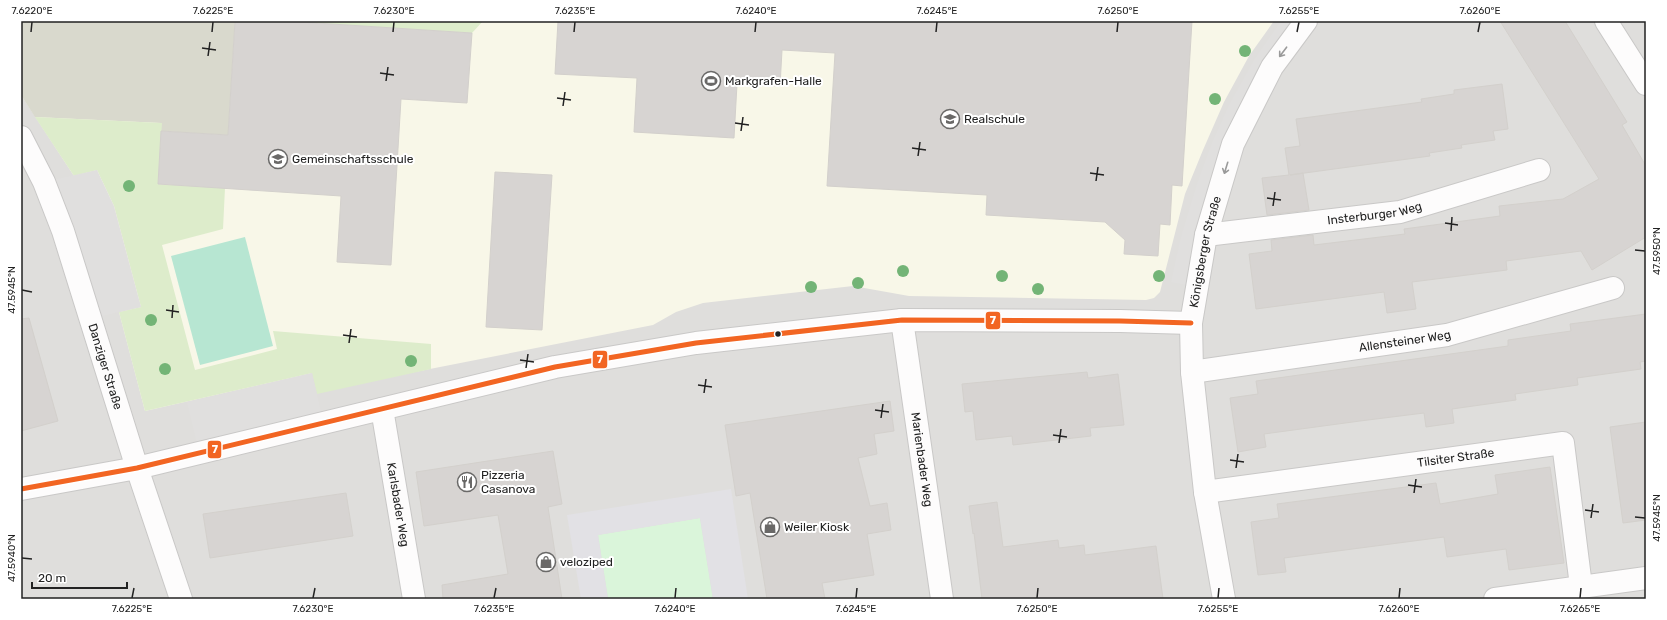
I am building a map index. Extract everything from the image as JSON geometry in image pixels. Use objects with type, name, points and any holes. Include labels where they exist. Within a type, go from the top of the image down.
[{"type":"street","name":"Königsberger Straße","points":[[1224,599],[1205,492],[1192,372],[1191,323],[1206,235],[1233,144],[1272,67],[1306,21]]},
{"type":"street","points":[[1606,21],[1646,84]]},
{"type":"street","name":"Danziger Straße","points":[[21,137],[44,182],[62,231],[137,468],[181,599]]},
{"type":"street","name":"Insterburger Weg","points":[[1206,235],[1400,212],[1539,170]]},
{"type":"street","name":"Allensteiner Weg","points":[[1192,372],[1447,335],[1613,288]]},
{"type":"street","points":[[21,489],[137,468],[567,365],[696,343],[902,320],[1120,321],[1191,323]]},
{"type":"street","name":"Marienbader Weg","points":[[902,320],[942,599]]},
{"type":"street","name":"Karlsbader Weg","points":[[382,409],[414,599]]},
{"type":"street","name":"Tilsiter Straße","points":[[1205,492],[1563,443],[1581,586]]},
{"type":"street","points":[[1495,599],[1646,578]]},
{"type":"shaded area","points":[[21,21],[1646,21],[1646,599],[21,599]]},
{"type":"shaded area","points":[[21,21],[1274,21],[1249,56],[1224,102],[1203,150],[1185,194],[1160,292],[1154,298],[1146,300],[909,296],[853,286],[703,303],[676,312],[653,325],[384,378],[312,373],[145,411],[119,312],[141,307],[97,170],[74,176],[21,95]]},
{"type":"shaded area","points":[[21,21],[235,21],[228,135],[161,131],[161,123],[35,117],[21,95]]},
{"type":"shaded area","points":[[1281,21],[1306,21],[1233,144],[1197,287],[1171,282],[1181,237],[1197,184],[1212,143],[1229,105],[1254,60]]},
{"type":"shaded area","points":[[97,170],[114,206],[141,307],[90,319],[44,182]]},
{"type":"shaded area","points":[[312,373],[324,424],[199,452],[187,402]]},
{"type":"shaded area","points":[[731,489],[748,599],[713,599],[700,518],[598,535],[608,599],[581,599],[567,515]]},
{"type":"green space","points":[[285,21],[483,21],[472,33]]},
{"type":"green space","points":[[35,117],[162,123],[158,184],[225,188],[223,229],[162,245],[195,370],[277,349],[273,331],[431,344],[431,369],[317,394],[312,373],[145,411],[119,312],[141,307],[114,206],[97,170],[74,176]]},
{"type":"green space","points":[[245,237],[273,346],[200,365],[171,256]]},
{"type":"green space","points":[[700,518],[713,599],[608,599],[598,535]]},
{"type":"building","name":"Gemeinschaftsschule","points":[[235,21],[285,21],[472,33],[467,103],[401,99],[391,265],[337,262],[341,196],[158,184],[161,131],[228,135]]},
{"type":"building","points":[[558,21],[1192,21],[1182,186],[1172,185],[1170,225],[1160,224],[1158,256],[1124,254],[1125,240],[1105,222],[986,215],[987,195],[827,186],[835,53],[782,50],[780,86],[737,84],[734,138],[634,132],[637,78],[555,74]]},
{"type":"building","points":[[1500,21],[1565,21],[1627,122],[1622,125],[1646,166],[1646,237],[1592,270],[1581,251],[1506,261],[1507,270],[1412,282],[1416,309],[1387,313],[1384,292],[1256,309],[1249,254],[1272,251],[1271,240],[1313,235],[1314,245],[1405,234],[1404,229],[1500,216],[1499,206],[1563,199],[1599,179]]},
{"type":"building","points":[[1502,84],[1508,129],[1493,131],[1495,140],[1461,145],[1462,148],[1429,153],[1430,156],[1303,173],[1309,210],[1267,215],[1262,178],[1289,175],[1285,148],[1300,146],[1296,119],[1422,102],[1421,99],[1454,94],[1454,90]]},
{"type":"building","points":[[495,172],[552,175],[542,330],[486,327]]},
{"type":"building","points":[[1646,314],[1646,361],[1640,362],[1641,369],[1577,378],[1578,385],[1515,394],[1516,400],[1452,409],[1454,423],[1426,427],[1424,413],[1360,421],[1264,434],[1266,447],[1238,452],[1230,398],[1258,394],[1256,381],[1508,346],[1508,340],[1571,331],[1570,324]]},
{"type":"building","points":[[29,318],[58,421],[21,431],[21,319]]},
{"type":"building","points":[[1087,372],[1088,378],[1118,374],[1124,425],[1090,428],[1091,436],[1013,445],[1012,436],[976,440],[973,411],[965,412],[962,384]]},
{"type":"building","points":[[890,401],[894,431],[874,434],[877,454],[858,458],[870,506],[887,503],[891,530],[867,534],[874,575],[822,583],[825,599],[767,599],[750,493],[736,496],[725,425]]},
{"type":"building","points":[[1646,422],[1646,520],[1623,523],[1610,427]]},
{"type":"building","points":[[553,451],[562,504],[548,507],[562,599],[443,599],[442,585],[508,574],[498,515],[424,526],[416,472]]},
{"type":"building","points":[[1550,467],[1564,563],[1509,570],[1506,549],[1447,557],[1444,537],[1284,558],[1286,572],[1258,575],[1251,522],[1279,518],[1277,504],[1436,483],[1440,504],[1498,494],[1495,475]]},
{"type":"building","points":[[346,493],[353,536],[210,558],[203,514]]},
{"type":"building","points":[[997,502],[1003,547],[1058,540],[1059,548],[1084,545],[1085,555],[1156,546],[1163,599],[982,599],[974,533],[973,534],[969,506]]},
{"type":"transit line","name":"7","points":[[21,489],[137,468],[555,367],[696,343],[902,320],[1120,321],[1191,323]]},
{"type":"place","name":"Markgrafen-Halle","points":[[711,81]]},
{"type":"place","name":"Realschule","points":[[950,119]]},
{"type":"place","name":"Gemeinschaftsschule","points":[[278,159]]},
{"type":"place","name":"Pizzeria Casanova","points":[[467,482]]},
{"type":"place","name":"Weiler Kiosk","points":[[770,527]]},
{"type":"place","name":"veloziped","points":[[546,562]]}]
